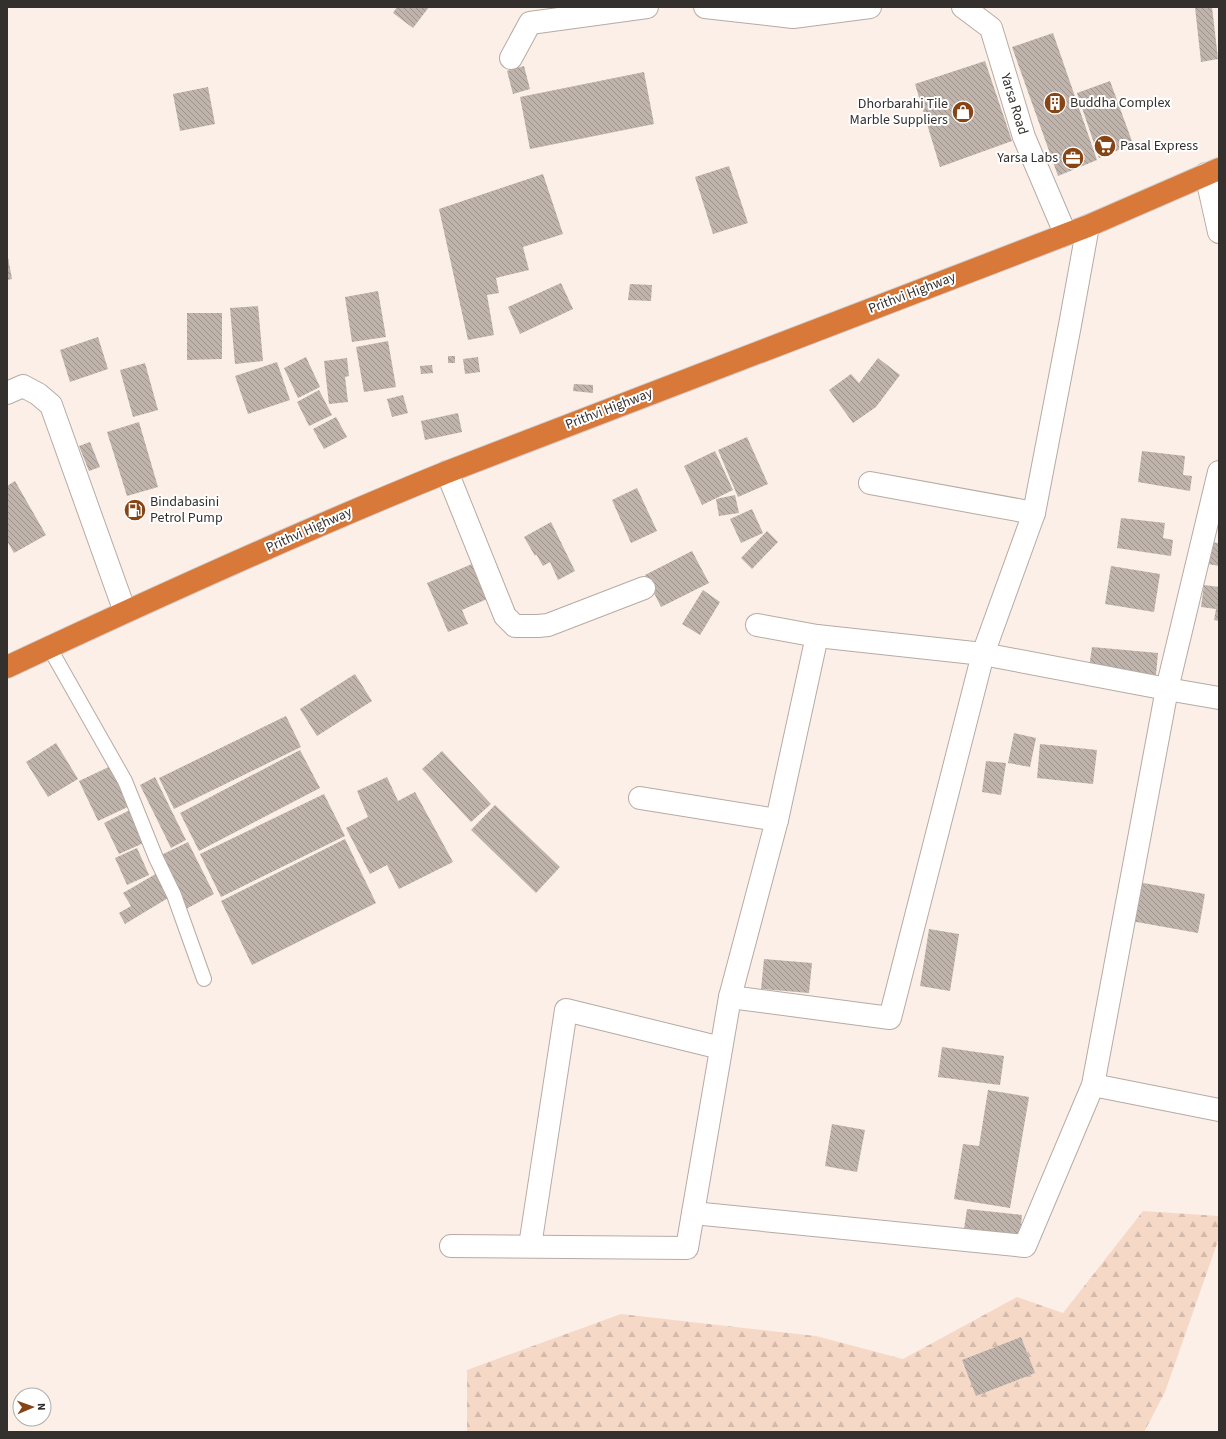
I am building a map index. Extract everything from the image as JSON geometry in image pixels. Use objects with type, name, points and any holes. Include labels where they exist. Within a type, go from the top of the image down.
[{"type":"highway","name":"Prithvi Highway","points":[[7,667],[125,612],[369,504],[447,472],[1088,226],[1212,172]]},
{"type":"street","points":[[511,58],[530,23],[647,7]]},
{"type":"street","points":[[705,7],[793,17],[870,7]]},
{"type":"street","name":"Yarsa Road","points":[[963,7],[991,28],[1024,137],[1065,234]]},
{"type":"street","points":[[1212,172],[1219,232]]},
{"type":"street","points":[[730,997],[890,1018],[983,654],[1034,513],[1088,226]]},
{"type":"street","points":[[7,393],[23,386],[38,394],[51,405],[125,612]]},
{"type":"street","points":[[447,472],[505,616],[515,626],[548,625],[644,588]]},
{"type":"street","points":[[693,1213],[1025,1246],[1093,1085],[1167,690],[1219,472]]},
{"type":"street","points":[[870,483],[1034,513]]},
{"type":"street","points":[[758,625],[817,636],[983,654],[1167,690],[1219,698]]},
{"type":"street","points":[[451,1246],[687,1248],[730,997],[777,820],[817,636]]},
{"type":"street","points":[[640,798],[777,820]]},
{"type":"street","points":[[530,1246],[566,1010],[721,1048]]},
{"type":"street","points":[[1093,1085],[1219,1110]]},
{"type":"lane","points":[[49,647],[125,781],[156,858],[174,895],[204,979]]},
{"type":"green space","points":[[1143,1211],[1219,1216],[1219,1238],[1165,1392],[1144,1432],[467,1432],[467,1370],[621,1314],[816,1336],[903,1359],[1017,1297],[1063,1313]]},
{"type":"building","points":[[397,7],[429,7],[413,28],[393,13]]},
{"type":"building","points":[[1195,7],[1212,7],[1218,59],[1201,62]]},
{"type":"building","name":"Buddha Complex","points":[[1053,33],[1097,160],[1058,176],[1012,47]]},
{"type":"building","name":"Dhorbarahi Tile Marble Suppliers","points":[[985,61],[1012,141],[940,167],[915,84]]},
{"type":"building","points":[[524,66],[530,89],[513,94],[507,71]]},
{"type":"building","points":[[644,72],[654,124],[530,149],[520,97]]},
{"type":"building","points":[[1110,81],[1133,144],[1099,158],[1077,93]]},
{"type":"building","points":[[208,87],[215,124],[180,131],[173,94]]},
{"type":"building","points":[[729,166],[748,223],[713,234],[695,177]]},
{"type":"building","points":[[543,174],[563,234],[523,247],[529,270],[496,278],[499,293],[487,295],[494,335],[468,340],[439,209]]},
{"type":"building","points":[[7,252],[12,279],[7,280]]},
{"type":"building","points":[[561,283],[573,309],[520,334],[508,307]]},
{"type":"building","points":[[630,284],[652,285],[651,301],[628,300]]},
{"type":"building","points":[[378,291],[386,337],[352,342],[345,297]]},
{"type":"building","points":[[258,306],[263,361],[235,364],[230,308]]},
{"type":"building","points":[[187,313],[222,313],[222,359],[187,360]]},
{"type":"building","points":[[98,337],[108,369],[70,382],[60,350]]},
{"type":"building","points":[[388,341],[396,387],[364,392],[356,347]]},
{"type":"building","points":[[448,356],[455,356],[455,363],[448,363]]},
{"type":"building","points":[[306,357],[320,387],[298,398],[284,368]]},
{"type":"building","points":[[478,357],[480,372],[465,374],[463,359]]},
{"type":"building","points":[[347,358],[349,376],[345,377],[348,402],[329,404],[324,361]]},
{"type":"building","points":[[878,358],[900,375],[876,407],[853,423],[829,390],[851,374],[859,383]]},
{"type":"building","points":[[277,362],[290,400],[248,414],[235,376]]},
{"type":"building","points":[[145,363],[158,410],[133,417],[120,370]]},
{"type":"building","points":[[432,365],[433,373],[421,374],[420,366]]},
{"type":"building","points":[[574,384],[593,385],[593,393],[573,391]]},
{"type":"building","points":[[319,390],[332,415],[309,426],[297,402]]},
{"type":"building","points":[[403,395],[408,413],[392,417],[387,399]]},
{"type":"building","points":[[458,413],[462,432],[425,440],[421,421]]},
{"type":"building","points":[[336,417],[347,437],[324,449],[313,429]]},
{"type":"building","points":[[139,422],[158,487],[127,496],[107,432]]},
{"type":"building","points":[[747,437],[768,484],[738,497],[718,450]]},
{"type":"building","points":[[90,442],[100,467],[89,471],[79,446]]},
{"type":"building","points":[[715,451],[733,490],[702,505],[684,466]]},
{"type":"building","points":[[1142,451],[1185,456],[1183,475],[1192,476],[1190,491],[1138,482]]},
{"type":"building","points":[[15,481],[46,535],[14,553],[7,541],[7,486]]},
{"type":"building","points":[[637,488],[657,531],[631,543],[612,500]]},
{"type":"building","points":[[735,495],[739,513],[719,516],[716,499]]},
{"type":"building","points":[[752,509],[763,533],[741,543],[730,519]]},
{"type":"building","points":[[1121,518],[1165,523],[1163,538],[1173,540],[1171,556],[1117,548]]},
{"type":"building","points":[[551,522],[575,571],[558,580],[550,562],[543,566],[536,554],[535,556],[524,537]]},
{"type":"building","points":[[767,531],[778,542],[752,569],[741,558]]},
{"type":"building","points":[[1211,542],[1219,543],[1219,566],[1208,564]]},
{"type":"building","points":[[692,551],[709,583],[661,607],[645,575]]},
{"type":"building","points":[[472,564],[487,599],[462,610],[468,624],[448,632],[427,583]]},
{"type":"building","points":[[1111,566],[1160,574],[1154,612],[1105,604]]},
{"type":"building","points":[[1204,585],[1219,587],[1219,621],[1214,620],[1216,609],[1201,607]]},
{"type":"building","points":[[703,590],[720,602],[700,635],[682,624]]},
{"type":"building","points":[[1092,647],[1158,653],[1156,675],[1089,668]]},
{"type":"building","points":[[355,674],[372,701],[317,736],[300,709]]},
{"type":"building","points":[[286,716],[301,747],[174,809],[159,778]]},
{"type":"building","points":[[1014,733],[1036,738],[1030,767],[1008,763]]},
{"type":"building","points":[[56,743],[78,779],[48,797],[26,762]]},
{"type":"building","points":[[1040,744],[1097,750],[1093,784],[1037,778]]},
{"type":"building","points":[[300,750],[320,788],[199,851],[180,813]]},
{"type":"building","points":[[442,751],[491,804],[471,822],[422,769]]},
{"type":"building","points":[[986,761],[1006,763],[1001,795],[982,792]]},
{"type":"building","points":[[113,765],[132,805],[98,821],[79,781]]},
{"type":"building","points":[[155,777],[186,840],[171,848],[140,785]]},
{"type":"building","points":[[387,777],[398,801],[415,792],[453,862],[399,889],[387,865],[370,874],[346,828],[368,817],[357,791]]},
{"type":"building","points":[[324,794],[345,836],[221,897],[200,854]]},
{"type":"building","points":[[495,805],[560,867],[536,893],[471,830]]},
{"type":"building","points":[[132,809],[148,841],[119,854],[104,823]]},
{"type":"building","points":[[345,839],[376,903],[252,965],[221,901]]},
{"type":"building","points":[[188,842],[214,894],[184,910],[157,857]]},
{"type":"building","points":[[137,848],[149,875],[127,885],[115,858]]},
{"type":"building","points":[[159,872],[173,895],[125,924],[119,913],[131,906],[123,893]]},
{"type":"building","points":[[1138,882],[1205,894],[1198,933],[1131,921]]},
{"type":"building","points":[[929,929],[959,934],[950,991],[920,986]]},
{"type":"building","points":[[764,959],[812,963],[809,993],[761,989]]},
{"type":"building","points":[[942,1047],[1004,1056],[1000,1085],[938,1077]]},
{"type":"building","points":[[988,1090],[1029,1097],[1010,1208],[954,1199],[963,1144],[979,1146]]},
{"type":"building","points":[[832,1124],[865,1130],[857,1172],[825,1166]]},
{"type":"building","points":[[967,1209],[1022,1215],[1020,1236],[964,1229]]},
{"type":"building","points":[[1021,1337],[1035,1373],[976,1396],[962,1360]]},
{"type":"place","name":"Buddha Complex","points":[[1055,103]]},
{"type":"place","name":"Dhorbarahi Tile Marble Suppliers","points":[[963,112]]},
{"type":"place","name":"Pasal Express","points":[[1105,146]]},
{"type":"place","name":"Yarsa Labs","points":[[1073,158]]},
{"type":"place","name":"Bindabasini Petrol Pump","points":[[135,510]]}]
